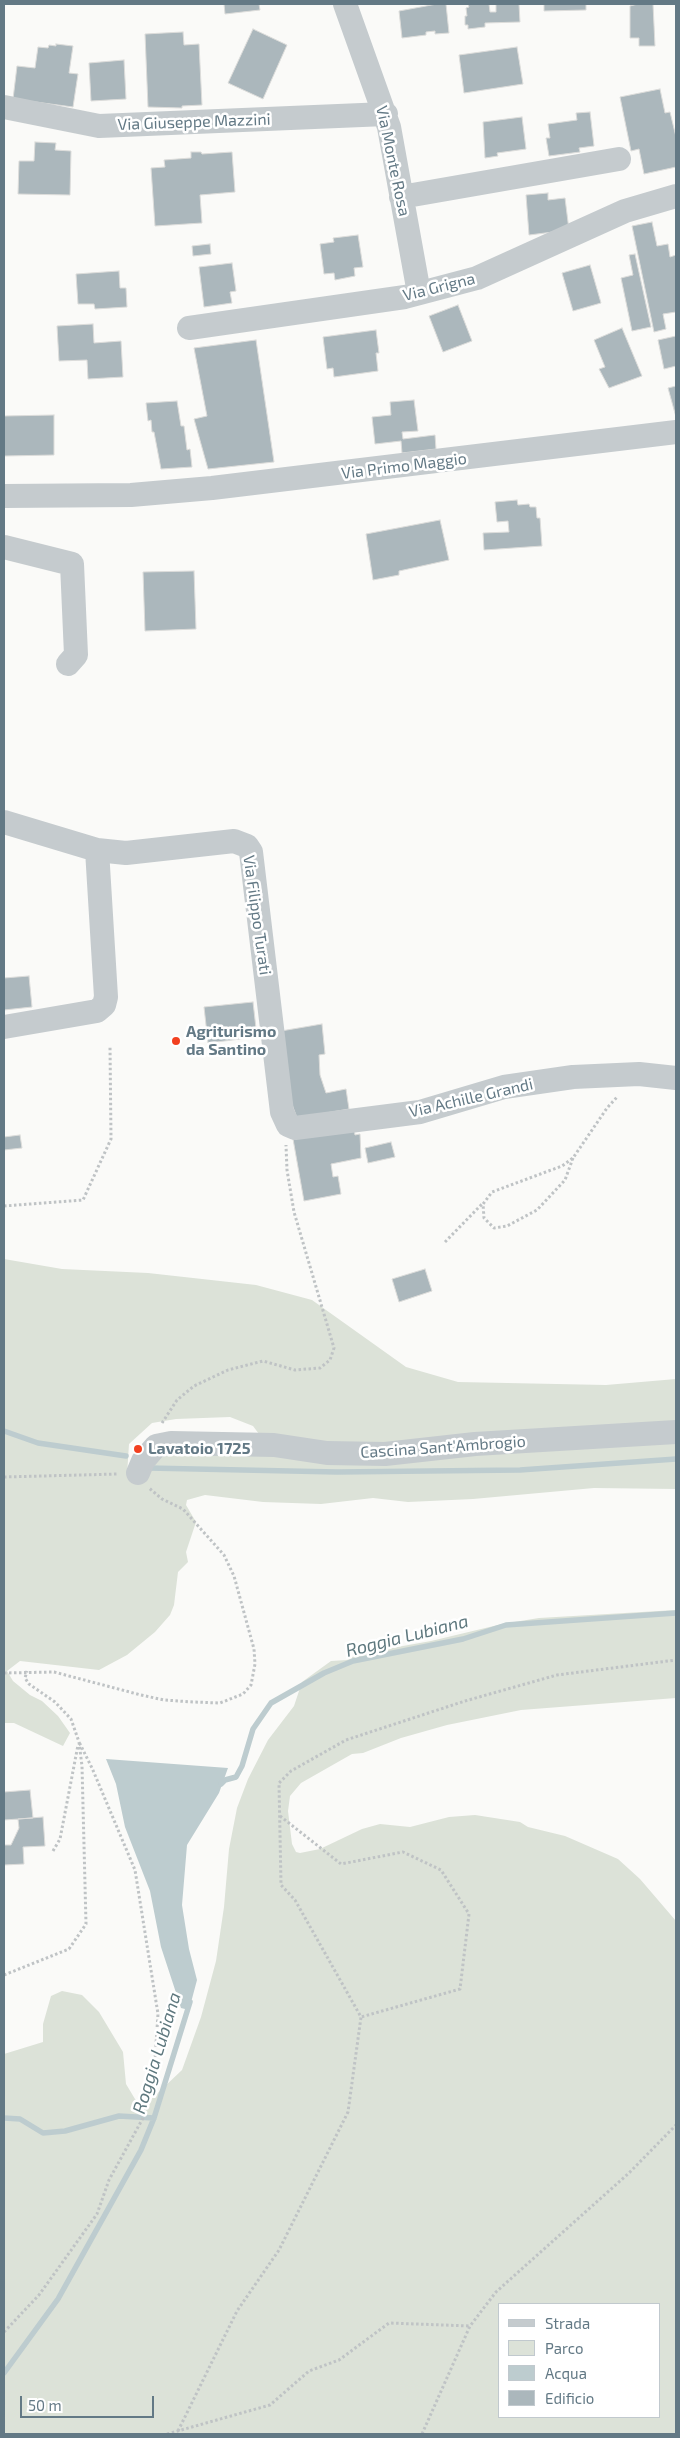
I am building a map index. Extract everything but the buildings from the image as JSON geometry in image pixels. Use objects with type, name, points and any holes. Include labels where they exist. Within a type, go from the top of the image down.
[{"type":"street","name":"Via Monte Rosa","points":[[344,4],[386,114],[420,293]]},
{"type":"street","name":"Via Giuseppe Mazzini","points":[[4,107],[99,126],[386,114]]},
{"type":"street","points":[[401,197],[619,158]]},
{"type":"street","name":"Via Grigna","points":[[189,328],[420,293],[490,273],[625,211],[676,196]]},
{"type":"street","name":"Via Primo Maggio","points":[[4,496],[131,496],[361,472],[676,432]]},
{"type":"street","points":[[4,547],[72,564],[76,655],[68,664]]},
{"type":"street","name":"Via Filippo Turati","points":[[4,822],[97,850],[126,853],[234,841],[247,846],[251,852],[282,1112],[292,1126]]},
{"type":"street","points":[[4,1027],[97,1011],[104,1005],[106,996],[97,850]]},
{"type":"street","name":"Via Achille Grandi","points":[[292,1126],[420,1112],[504,1087],[534,1082],[582,1076],[639,1074],[676,1078]]},
{"type":"street","name":"Cascina Sant'Ambrogio","points":[[156,1446],[170,1443],[274,1445],[326,1453],[385,1454],[475,1444],[676,1432]]},
{"type":"street","points":[[138,1473],[143,1461],[156,1446]]},
{"type":"path","points":[[4,1206],[83,1200],[111,1139],[110,1046]]},
{"type":"path","points":[[483,1204],[484,1218],[494,1228],[507,1226],[537,1210],[564,1180],[572,1158],[607,1108],[639,1074]]},
{"type":"path","points":[[156,1446],[156,1436],[162,1422],[178,1400],[194,1386],[228,1370],[263,1361],[295,1370],[320,1368],[330,1360],[334,1348],[294,1212],[287,1170],[285,1133],[292,1126]]},
{"type":"path","points":[[445,1242],[483,1204],[492,1192],[562,1166],[572,1158]]},
{"type":"path","points":[[4,1477],[138,1473],[142,1481],[162,1499],[184,1509],[224,1555],[234,1576],[254,1649],[255,1664],[251,1685],[243,1694],[220,1703],[164,1700],[54,1672],[28,1671],[4,1673]]},
{"type":"path","points":[[178,2431],[238,2311],[279,2250],[348,2112],[361,2017],[295,1900],[281,1885],[280,1783],[291,1771],[346,1740],[465,1701],[557,1676],[676,1660]]},
{"type":"path","points":[[4,2332],[39,2295],[97,2214],[109,2180],[143,2118],[144,2106],[154,2074],[158,2014],[135,1870],[79,1742],[71,1719],[55,1702],[29,1684],[25,1678],[28,1671]]},
{"type":"path","points":[[53,1851],[60,1839],[64,1824],[79,1742]]},
{"type":"path","points":[[4,1975],[69,1949],[86,1924],[82,1766],[79,1742]]},
{"type":"path","points":[[280,1816],[341,1864],[403,1852],[441,1870],[469,1914],[460,1989],[361,2017]]},
{"type":"path","points":[[422,2434],[470,2326],[496,2292],[629,2173],[676,2125]]},
{"type":"path","points":[[167,2434],[270,2405],[309,2371],[339,2360],[389,2323],[470,2326]]},
{"type":"green space","points":[[4,1259],[62,1269],[148,1273],[256,1285],[312,1300],[406,1367],[458,1382],[606,1385],[676,1379],[676,1489],[594,1488],[473,1499],[408,1502],[373,1498],[321,1504],[263,1502],[205,1495],[187,1500],[186,1505],[196,1522],[186,1552],[188,1562],[178,1572],[174,1605],[170,1615],[155,1632],[127,1655],[99,1670],[20,1661],[7,1671],[13,1681],[30,1695],[42,1701],[58,1716],[70,1733],[63,1746],[14,1723],[4,1723]],"holes":[[[230,1417],[253,1426],[262,1438],[161,1452],[127,1475],[129,1444],[152,1423],[176,1419]]]},
{"type":"green space","points":[[676,1610],[676,1698],[521,1710],[447,1725],[401,1738],[363,1753],[352,1754],[301,1783],[290,1796],[288,1811],[292,1844],[296,1852],[300,1853],[320,1849],[362,1829],[380,1824],[410,1827],[449,1817],[475,1815],[520,1822],[528,1827],[565,1836],[618,1859],[640,1879],[676,1921],[676,2434],[4,2434],[4,2054],[43,2042],[43,2024],[51,1996],[62,1991],[82,1995],[99,2012],[123,2052],[126,2084],[135,2099],[144,2106],[182,2070],[201,2017],[216,1961],[224,1907],[229,1849],[237,1808],[248,1779],[268,1740],[294,1706],[302,1682],[331,1661],[347,1660],[358,1654],[431,1641],[502,1624],[539,1618]]},
{"type":"water","points":[[106,1759],[228,1768],[219,1793],[187,1845],[182,1905],[189,1949],[197,1980],[189,2010],[181,2008],[161,1947],[150,1891],[125,1827],[116,1784]]},
{"type":"waterway","points":[[4,1431],[38,1443],[126,1456]]},
{"type":"waterway","points":[[148,1468],[337,1472],[520,1470],[676,1459]]},
{"type":"waterway","name":"Roggia Lubiana","points":[[221,1784],[225,1780],[236,1777],[242,1766],[253,1729],[271,1703],[324,1673],[353,1661],[463,1639],[506,1625],[676,1613]]},
{"type":"waterway","name":"Roggia Lubiana","points":[[4,2373],[58,2299],[141,2150],[154,2118],[190,2002]]},
{"type":"waterway","points":[[4,2118],[20,2119],[43,2133],[65,2131],[119,2116],[154,2118]]},
{"type":"place","name":"Agriturismo da Santino","points":[[176,1041]]},
{"type":"place","name":"Lavatoio 1725","points":[[138,1449]]}]
